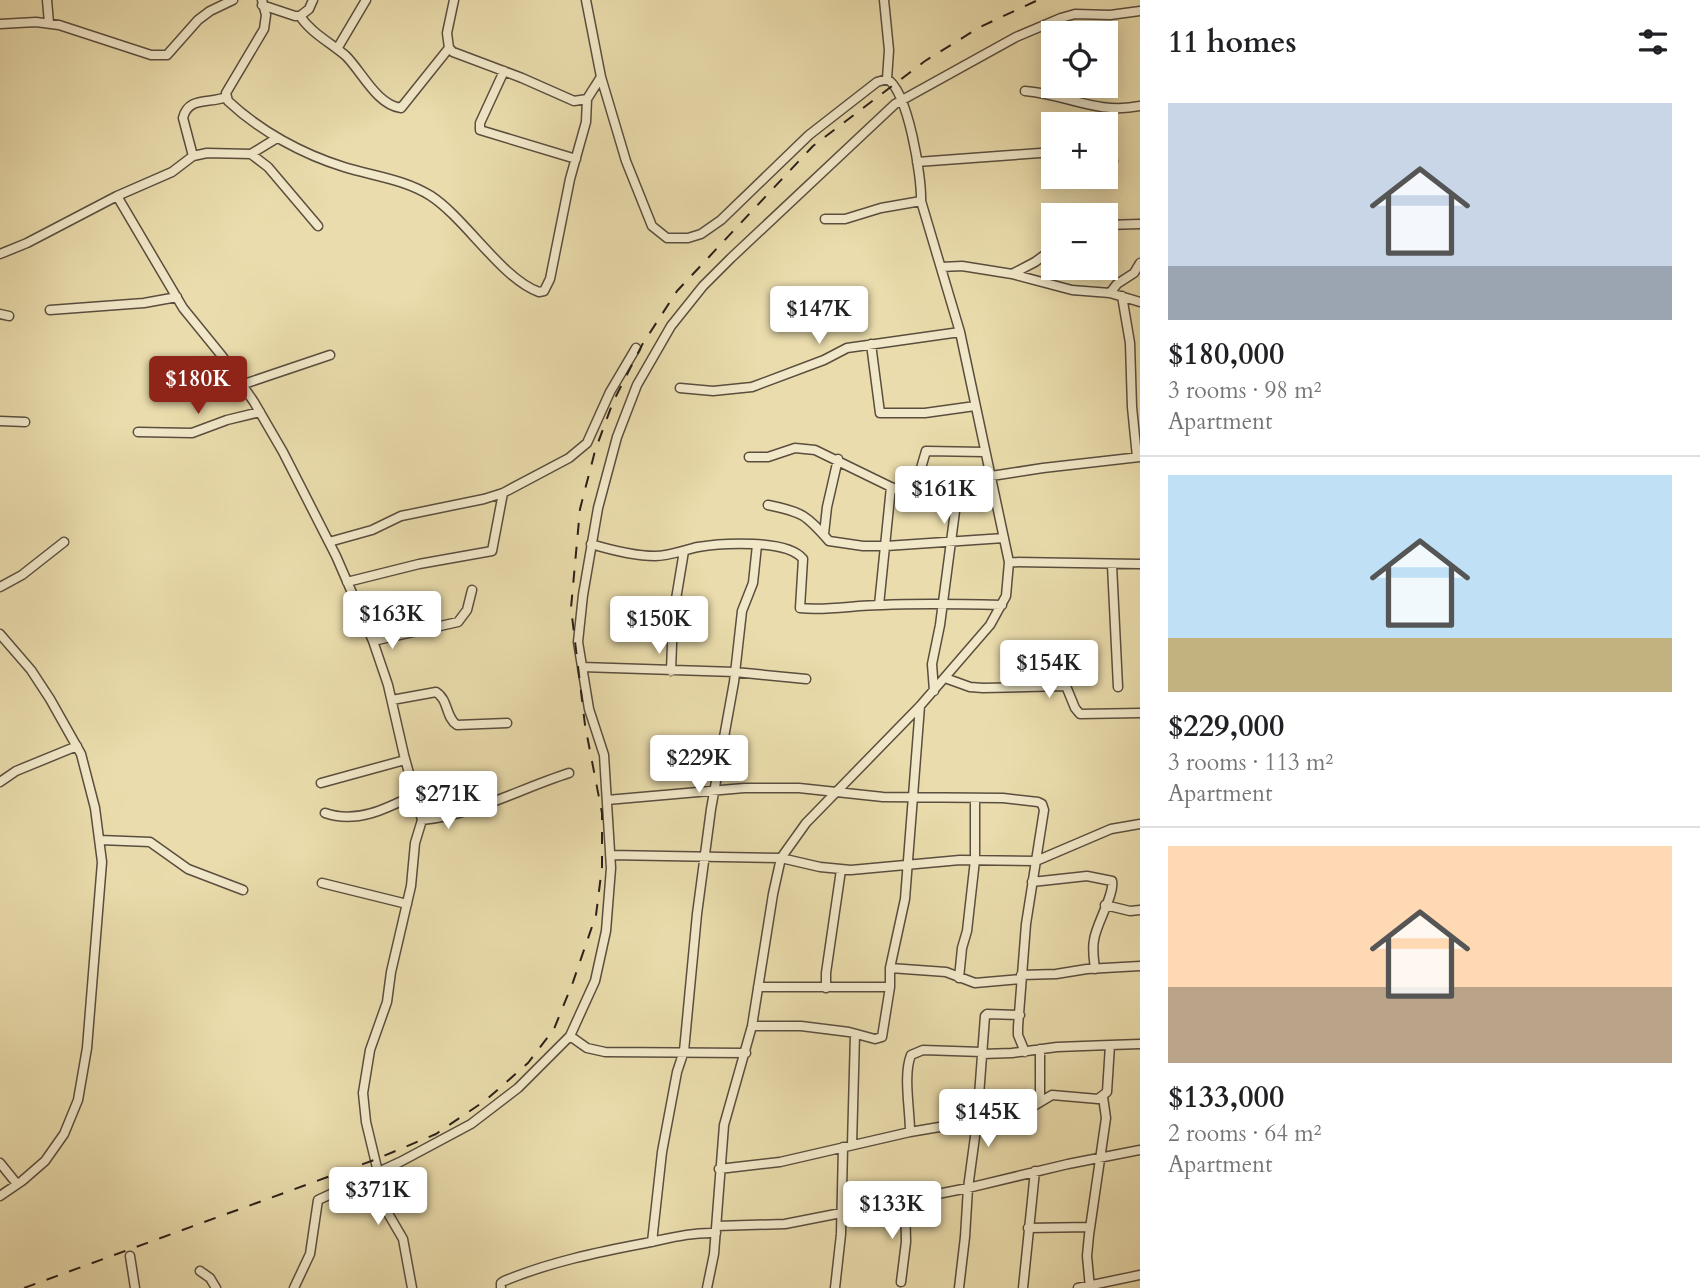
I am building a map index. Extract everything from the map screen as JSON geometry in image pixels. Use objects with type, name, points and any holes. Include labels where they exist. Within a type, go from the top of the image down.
[{"type":"street","points":[[47,0],[49,23]]},
{"type":"street","points":[[0,24],[49,23],[151,55],[163,56],[210,11],[233,0]]},
{"type":"street","points":[[262,2],[300,16],[309,9],[313,0]]},
{"type":"street","points":[[337,49],[366,0]]},
{"type":"street","points":[[300,16],[337,49],[387,102],[401,108],[449,48],[448,25],[454,0]]},
{"type":"street","points":[[586,0],[601,77],[643,208],[652,226],[659,233],[678,239],[701,234],[721,220],[808,135],[877,82],[887,79]]},
{"type":"street","points":[[884,0],[889,50],[887,79]]},
{"type":"street","points":[[226,97],[264,29],[266,15],[262,2]]},
{"type":"street","points":[[294,1288],[310,1254],[318,1200],[382,1171],[471,1124],[518,1088],[570,1035],[594,981],[610,898],[610,855],[602,747],[589,709],[578,642],[585,571],[617,437],[637,385],[671,326],[703,286],[739,250],[891,108],[1016,37],[1061,18],[1075,15],[1120,15],[1140,10]]},
{"type":"street","points":[[449,48],[460,56],[504,71],[574,101],[587,99]]},
{"type":"street","points":[[504,71],[480,123],[480,130],[576,159]]},
{"type":"street","points":[[226,97],[277,138],[334,163],[387,177],[429,195],[445,207],[512,274],[539,292],[544,291],[550,279],[586,122],[587,99],[601,77]]},
{"type":"street","points":[[707,1288],[716,1230],[724,1125],[752,1026],[781,858],[806,823],[934,691],[990,625],[1002,605],[1009,578],[1009,562],[960,332],[921,201],[922,186],[902,101],[895,85],[887,79]]},
{"type":"street","points":[[1025,90],[1042,92],[1089,107],[1119,109],[1140,106]]},
{"type":"street","points":[[193,156],[183,118],[184,112],[198,102],[226,97]]},
{"type":"street","points":[[0,254],[172,172],[193,156],[207,153],[251,154],[277,138]]},
{"type":"street","points":[[265,165],[268,145]]},
{"type":"street","points":[[917,162],[1041,153]]},
{"type":"street","points":[[251,154],[265,165],[318,226]]},
{"type":"street","points":[[117,196],[177,297],[260,412],[294,471],[373,642],[392,700],[422,820],[415,843],[407,904],[387,1002],[370,1050],[363,1093],[366,1122],[382,1171],[382,1203],[403,1239],[412,1288]]},
{"type":"street","points":[[825,219],[845,219],[881,208],[921,201]]},
{"type":"street","points":[[1118,225],[1140,224]]},
{"type":"street","points":[[1012,274],[1041,258]]},
{"type":"street","points":[[1110,293],[1117,284],[1134,273],[1140,263]]},
{"type":"street","points":[[941,267],[961,266],[1012,274],[1072,290],[1110,293],[1140,302]]},
{"type":"street","points":[[934,691],[931,670],[953,540],[959,481],[1138,457],[1130,348],[1122,296]]},
{"type":"street","points":[[50,310],[144,303],[177,297]]},
{"type":"street","points":[[680,388],[713,391],[752,387],[824,360],[847,348],[960,332]]},
{"type":"street","points":[[871,344],[880,414],[925,413],[975,406]]},
{"type":"street","points":[[329,542],[372,530],[401,516],[503,493],[569,458],[584,447],[610,392],[636,348]]},
{"type":"street","points":[[241,385],[330,355]]},
{"type":"street","points":[[138,432],[192,433],[260,412]]},
{"type":"street","points":[[0,421],[25,422]]},
{"type":"street","points":[[749,457],[768,457],[787,449],[804,448],[838,460],[905,492],[914,491],[926,450],[984,452]]},
{"type":"street","points":[[824,534],[838,460]]},
{"type":"street","points":[[879,605],[891,487]]},
{"type":"street","points":[[347,582],[419,564],[492,551],[503,493]]},
{"type":"street","points":[[768,505],[801,514],[815,523],[832,541],[863,546],[1004,538]]},
{"type":"street","points":[[0,587],[22,575],[64,542]]},
{"type":"street","points":[[591,544],[652,556],[711,545],[757,545],[786,550],[801,555],[803,572],[800,608],[833,610],[943,603],[1002,605]]},
{"type":"street","points":[[652,1242],[662,1152],[677,1072],[684,1052],[697,914],[714,791],[743,611],[753,583],[757,545]]},
{"type":"street","points":[[671,671],[673,617],[684,551]]},
{"type":"street","points":[[1009,562],[1140,564]]},
{"type":"street","points":[[1112,565],[1118,687]]},
{"type":"street","points":[[373,642],[458,622],[467,610],[472,590]]},
{"type":"street","points":[[0,634],[31,670],[77,746],[89,777],[102,862],[87,1048],[78,1100],[71,1120],[54,1149],[35,1171],[0,1196]]},
{"type":"street","points":[[582,667],[735,672],[806,679]]},
{"type":"street","points":[[945,678],[983,688],[1066,686],[1080,714],[1140,713]]},
{"type":"street","points":[[392,700],[436,692],[443,698],[451,719],[457,725],[507,723]]},
{"type":"street","points":[[752,1026],[780,1025],[875,1039],[882,1037],[890,987],[890,968],[905,899],[920,706]]},
{"type":"street","points":[[0,782],[16,771],[77,746]]},
{"type":"street","points":[[321,783],[405,760]]},
{"type":"street","points":[[422,820],[457,815],[569,773]]},
{"type":"street","points":[[607,800],[714,791],[799,788],[883,797],[1022,800],[1042,804],[1044,810],[1021,977],[1018,1035],[1025,1052]]},
{"type":"street","points":[[325,813],[347,817],[374,813],[414,795]]},
{"type":"street","points":[[959,978],[975,860],[975,798]]},
{"type":"street","points":[[610,855],[781,858],[841,870],[975,860],[1036,861],[1111,829],[1140,824]]},
{"type":"street","points":[[100,840],[150,842],[188,869],[243,890]]},
{"type":"street","points":[[826,988],[841,870]]},
{"type":"street","points":[[1032,882],[1072,876],[1109,880],[1114,884],[1094,940],[1096,969]]},
{"type":"street","points":[[322,883],[407,904]]},
{"type":"street","points":[[1105,905],[1130,911],[1140,910]]},
{"type":"street","points":[[890,968],[938,970],[975,983],[1140,966]]},
{"type":"street","points":[[758,987],[890,987]]},
{"type":"street","points":[[959,1288],[986,1015],[1020,1015]]},
{"type":"street","points":[[835,1288],[855,1034]]},
{"type":"street","points":[[570,1035],[595,1051],[746,1053]]},
{"type":"street","points":[[909,1132],[907,1080],[911,1055],[915,1052],[1025,1052],[1140,1044]]},
{"type":"street","points":[[719,1169],[779,1162],[909,1132],[1027,1111],[1048,1096],[1057,1094],[1085,1099],[1103,1097],[1107,1092],[1110,1045]]},
{"type":"street","points":[[1040,1049],[1040,1102]]},
{"type":"street","points":[[1089,1287],[1087,1256],[1106,1118],[1103,1097]]},
{"type":"street","points":[[500,1288],[501,1283],[527,1271],[611,1249],[716,1230],[785,1224],[968,1188],[1035,1171],[1140,1150]]},
{"type":"street","points":[[0,1163],[17,1184]]},
{"type":"street","points":[[1023,1288],[1035,1171]]},
{"type":"street","points":[[901,1282],[906,1242],[905,1199]]},
{"type":"street","points":[[1028,1228],[1090,1227]]},
{"type":"street","points":[[130,1256],[135,1288]]},
{"type":"street","points":[[200,1271],[210,1278],[216,1288]]},
{"type":"street","points":[[1078,1288],[1140,1275]]},
{"type":"railway","points":[[24,1288],[374,1160],[436,1134],[486,1100],[528,1063],[554,1029],[596,915],[602,867],[602,813],[585,725],[571,608],[580,509],[595,451],[613,402],[642,345],[677,291],[813,146],[925,61],[980,27],[1038,0]]}]
